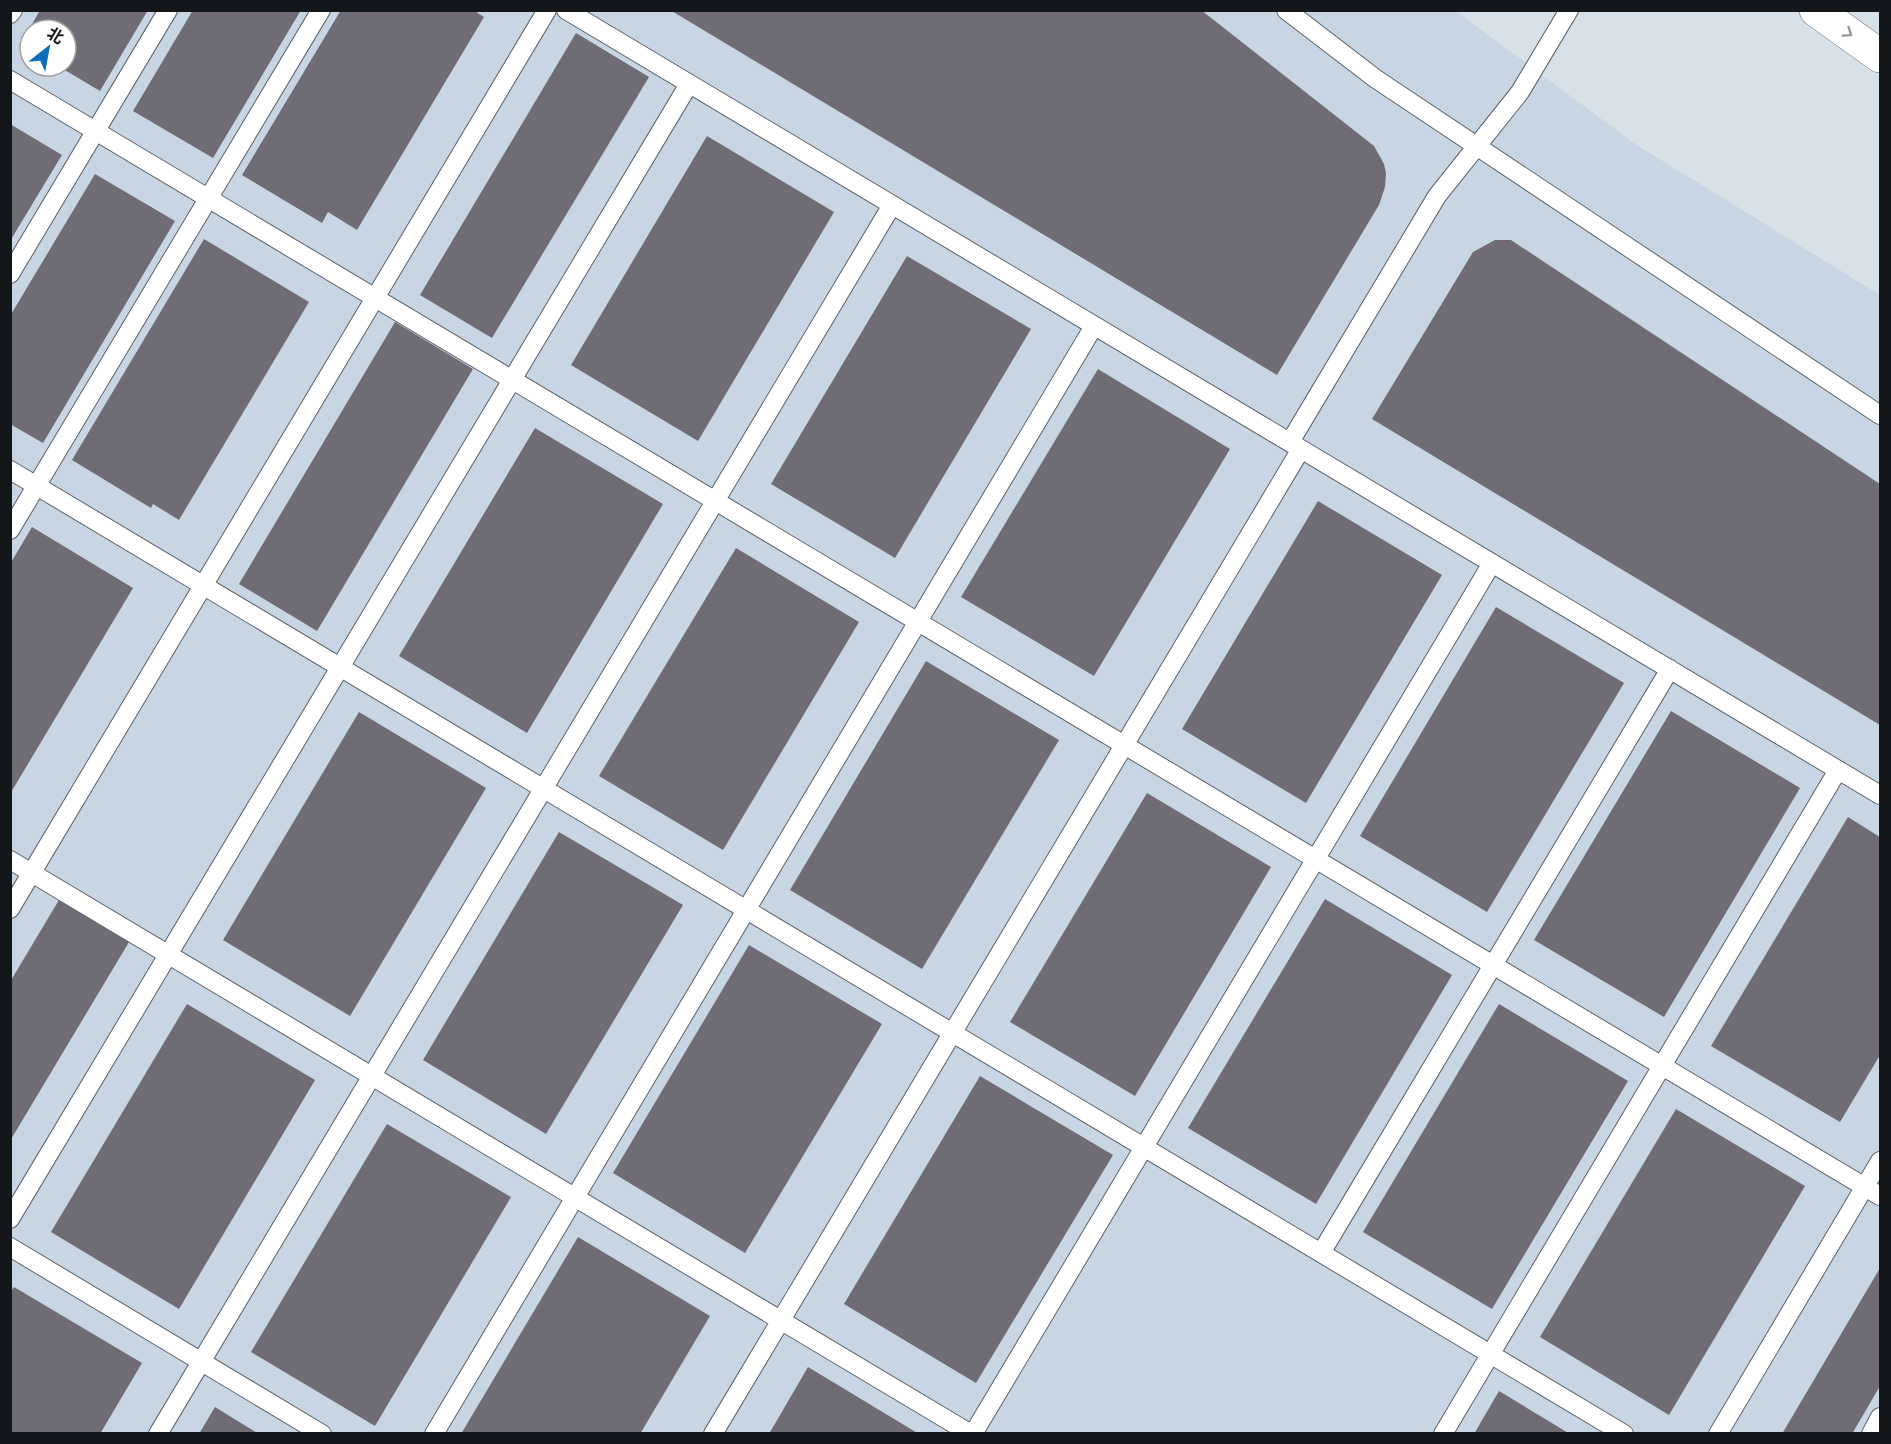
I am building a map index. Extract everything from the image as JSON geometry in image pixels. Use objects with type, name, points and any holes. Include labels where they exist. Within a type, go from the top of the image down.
[{"type":"main road","points":[[1816,10],[1881,56]]},
{"type":"lane","points":[[10,14],[13,10]]},
{"type":"lane","points":[[10,274],[168,10]]},
{"type":"lane","points":[[10,530],[321,10]]},
{"type":"lane","points":[[10,909],[547,10]]},
{"type":"lane","points":[[566,10],[1881,795]]},
{"type":"lane","points":[[1287,10],[1376,79],[1881,415]]},
{"type":"lane","points":[[713,1434],[1124,745],[1437,196],[1520,92],[1569,10]]},
{"type":"lane","points":[[10,80],[1873,1192]]},
{"type":"lane","points":[[10,1219],[688,84]]},
{"type":"lane","points":[[159,1434],[892,205]]},
{"type":"lane","points":[[434,1434],[1095,326]]},
{"type":"lane","points":[[10,470],[1624,1434]]},
{"type":"lane","points":[[10,860],[972,1434],[1492,563]]},
{"type":"lane","points":[[1321,1253],[1670,669]]},
{"type":"lane","points":[[1443,1434],[1838,770]]},
{"type":"lane","points":[[1718,1434],[1873,1192],[1881,1161]]},
{"type":"lane","points":[[10,1247],[322,1434]]},
{"type":"lane","points":[[1871,1434],[1881,1417]]},
{"type":"shaded area","points":[[10,11],[1456,11],[1635,144],[1880,295],[1880,1433],[11,1433]]},
{"type":"building","points":[[40,10],[148,10],[100,91],[78,78],[78,18],[36,18]]},
{"type":"building","points":[[193,10],[301,10],[213,158],[133,111]]},
{"type":"building","points":[[341,10],[473,10],[484,17],[357,230],[328,212],[322,223],[242,175]]},
{"type":"building","points":[[670,10],[1201,10],[1374,146],[1384,164],[1385,187],[1379,205],[1277,375]]},
{"type":"building","points":[[576,33],[649,77],[492,338],[420,295]]},
{"type":"building","points":[[10,124],[62,155],[10,241]]},
{"type":"building","points":[[707,136],[834,212],[698,441],[571,365]]},
{"type":"building","points":[[95,174],[175,221],[43,443],[10,424],[10,316]]},
{"type":"building","points":[[204,239],[309,302],[179,520],[153,504],[151,508],[72,460]]},
{"type":"building","points":[[1495,240],[1511,240],[1880,484],[1880,725],[1372,419],[1473,252]]},
{"type":"building","points":[[907,256],[1031,329],[895,558],[771,484]]},
{"type":"building","points":[[395,322],[473,369],[317,631],[239,584]]},
{"type":"building","points":[[1098,369],[1230,449],[1094,676],[961,597]]},
{"type":"building","points":[[535,428],[663,504],[527,733],[399,656]]},
{"type":"building","points":[[1318,501],[1442,575],[1306,803],[1182,729]]},
{"type":"building","points":[[32,527],[133,588],[10,794],[10,564]]},
{"type":"building","points":[[736,548],[859,622],[723,850],[599,776]]},
{"type":"building","points":[[1496,607],[1624,683],[1487,912],[1360,836]]},
{"type":"building","points":[[926,661],[1059,740],[922,969],[790,890]]},
{"type":"building","points":[[1671,711],[1800,788],[1664,1017],[1534,940]]},
{"type":"building","points":[[359,712],[486,788],[350,1016],[223,940]]},
{"type":"building","points":[[1147,793],[1271,867],[1135,1096],[1010,1022]]},
{"type":"building","points":[[1848,817],[1880,837],[1880,1055],[1840,1122],[1711,1046]]},
{"type":"building","points":[[559,832],[683,905],[546,1134],[423,1060]]},
{"type":"building","points":[[1325,899],[1452,975],[1316,1204],[1188,1128]]},
{"type":"building","points":[[59,900],[129,942],[10,1141],[10,982]]},
{"type":"building","points":[[749,945],[882,1024],[745,1253],[613,1173]]},
{"type":"building","points":[[187,1004],[315,1080],[179,1309],[51,1232]]},
{"type":"building","points":[[1499,1004],[1628,1081],[1492,1309],[1363,1232]]},
{"type":"building","points":[[980,1076],[1113,1155],[976,1383],[844,1304]]},
{"type":"building","points":[[1676,1109],[1805,1186],[1669,1415],[1540,1337]]},
{"type":"building","points":[[387,1124],[511,1197],[375,1426],[251,1352]]},
{"type":"building","points":[[578,1237],[710,1316],[640,1434],[461,1434]]},
{"type":"building","points":[[1880,1268],[1880,1386],[1852,1434],[1782,1434]]},
{"type":"building","points":[[14,1287],[142,1363],[100,1434],[10,1434],[10,1293]]},
{"type":"building","points":[[808,1367],[919,1434],[769,1434]]},
{"type":"building","points":[[1499,1391],[1570,1434],[1474,1434]]},
{"type":"building","points":[[215,1407],[259,1434],[199,1434]]}]
